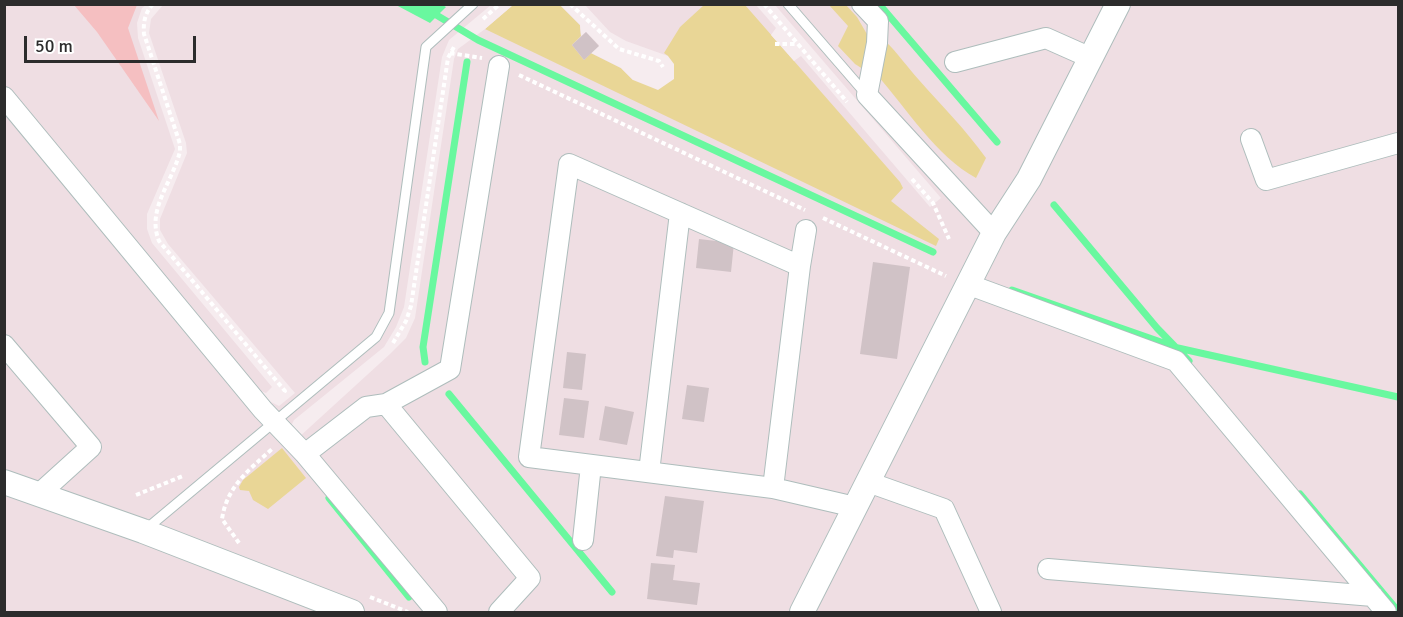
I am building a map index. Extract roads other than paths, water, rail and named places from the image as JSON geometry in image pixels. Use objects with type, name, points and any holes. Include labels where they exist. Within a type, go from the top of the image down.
[{"type":"street","points":[[862,4],[878,21],[877,44],[867,95],[994,233]]},
{"type":"street","points":[[802,612],[868,482],[958,280],[994,233],[1029,179],[1118,4]]},
{"type":"street","points":[[955,62],[1046,38],[1091,58]]},
{"type":"street","points":[[305,454],[366,407],[387,404],[450,369],[499,66]]},
{"type":"street","points":[[4,97],[275,423],[305,454],[437,612]]},
{"type":"street","points":[[1251,139],[1266,180],[1398,144]]},
{"type":"street","points":[[800,266],[568,164],[529,457],[773,488],[855,507]]},
{"type":"street","points":[[649,472],[680,213]]},
{"type":"street","points":[[773,488],[800,266],[811,219]]},
{"type":"street","points":[[958,280],[1176,361],[1386,612]]},
{"type":"street","points":[[4,345],[91,447],[38,495]]},
{"type":"street","points":[[387,404],[530,578],[499,612]]},
{"type":"street","points":[[583,540],[591,465]]},
{"type":"street","points":[[4,482],[143,531],[352,612]]},
{"type":"street","points":[[868,482],[944,509],[991,612]]},
{"type":"street","points":[[1048,569],[1373,596]]},
{"type":"lane","points":[[143,531],[376,337],[389,313],[426,47],[473,4]]},
{"type":"lane","points":[[788,4],[867,95]]},
{"type":"waterway","points":[[418,4],[478,40],[933,252]]},
{"type":"waterway","points":[[879,4],[997,142]]},
{"type":"waterway","points":[[425,362],[423,347],[467,62]]},
{"type":"waterway","points":[[1054,205],[1157,328],[1189,361]]},
{"type":"waterway","points":[[1012,290],[1178,348],[1398,397]]},
{"type":"waterway","points":[[449,394],[612,592]]},
{"type":"waterway","points":[[1300,494],[1398,611]]},
{"type":"waterway","points":[[329,498],[409,597]]}]
